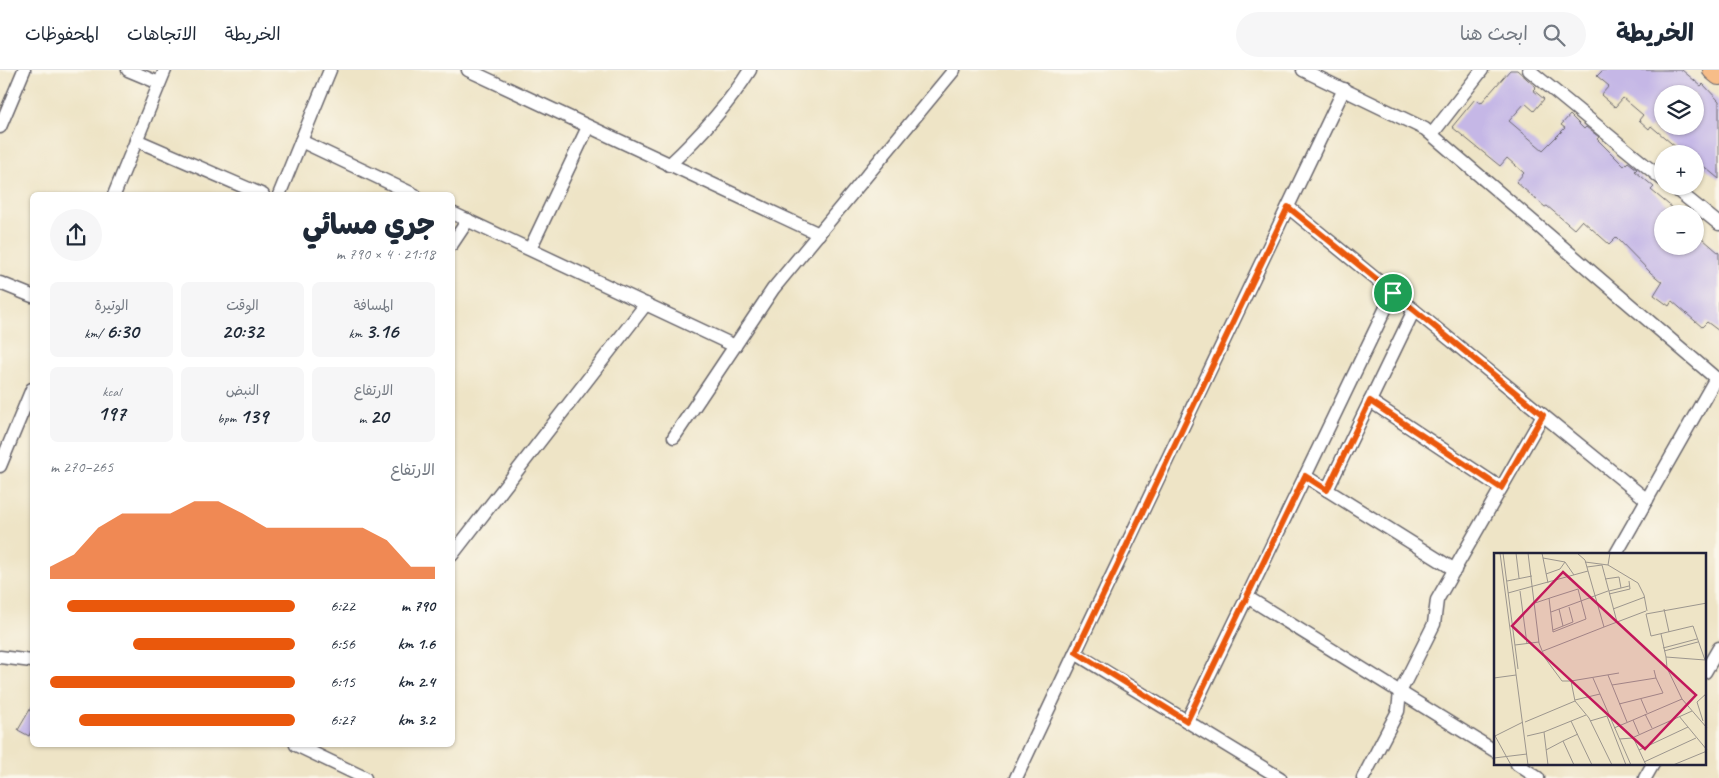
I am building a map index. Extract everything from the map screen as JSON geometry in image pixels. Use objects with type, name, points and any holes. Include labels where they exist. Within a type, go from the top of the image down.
[{"type":"main road","points":[[1713,70],[1719,75]]},
{"type":"street","points":[[0,127],[24,70]]},
{"type":"street","points":[[128,70],[159,83]]},
{"type":"street","points":[[115,192],[165,70]]},
{"type":"street","points":[[279,192],[330,70]]},
{"type":"street","points":[[468,70],[819,234]]},
{"type":"street","points":[[669,165],[693,142],[750,70]]},
{"type":"street","points":[[674,437],[773,289],[954,70]]},
{"type":"street","points":[[1303,70],[1432,134],[1717,379],[1617,553]]},
{"type":"street","points":[[1432,134],[1482,70]]},
{"type":"street","points":[[1529,70],[1654,172]]},
{"type":"street","points":[[1016,778],[1344,90]]},
{"type":"street","points":[[530,249],[588,127]]},
{"type":"street","points":[[136,140],[256,192]]},
{"type":"street","points":[[301,141],[409,192]]},
{"type":"street","points":[[1683,195],[1719,224]]},
{"type":"street","points":[[1288,207],[1647,500]]},
{"type":"street","points":[[455,214],[735,346]]},
{"type":"street","points":[[455,240],[468,220]]},
{"type":"street","points":[[0,283],[30,295]]},
{"type":"street","points":[[1187,721],[1393,293]]},
{"type":"street","points":[[455,551],[646,304]]},
{"type":"street","points":[[1327,490],[1414,310]]},
{"type":"street","points":[[0,466],[30,394]]},
{"type":"street","points":[[1370,401],[1501,488]]},
{"type":"street","points":[[1363,778],[1398,711],[1400,692],[1434,624],[1437,600],[1543,415]]},
{"type":"street","points":[[1305,476],[1454,570]]},
{"type":"street","points":[[1247,597],[1494,750]]},
{"type":"street","points":[[1706,670],[1719,648]]},
{"type":"street","points":[[1076,652],[1280,778]]},
{"type":"street","points":[[0,657],[30,661]]},
{"type":"street","points":[[300,747],[365,778]]},
{"type":"street","points":[[1521,766],[1538,778]]},
{"type":"street","points":[[1645,778],[1651,766]]},
{"type":"building","points":[[1510,70],[1517,70],[1536,87],[1533,90],[1544,99],[1534,111],[1525,103],[1509,121],[1543,150],[1565,128],[1561,125],[1570,115],[1584,129],[1586,127],[1599,137],[1597,139],[1624,166],[1628,162],[1637,169],[1635,171],[1654,187],[1651,190],[1654,195],[1657,195],[1669,205],[1654,205],[1654,255],[1704,255],[1704,240],[1719,253],[1719,331],[1707,322],[1702,327],[1672,301],[1669,306],[1654,295],[1662,282],[1616,237],[1609,244],[1582,220],[1574,229],[1516,182],[1524,173],[1507,158],[1500,166],[1452,127],[1475,99],[1481,103]]},
{"type":"building","points":[[1603,70],[1682,70],[1700,85],[1654,85],[1654,129],[1651,126],[1649,129],[1639,120],[1643,115],[1623,98],[1615,107],[1601,95],[1609,86],[1597,76]]},
{"type":"building","points":[[1704,85],[1719,101],[1719,179],[1704,166],[1704,145],[1673,145],[1662,135],[1704,135]]},
{"type":"building","points":[[30,709],[29,736],[18,730]]},
{"type":"route","points":[[1288,207],[1393,293],[1543,415],[1501,488],[1370,401],[1327,490],[1305,476],[1187,721],[1076,652],[1288,207]]}]
